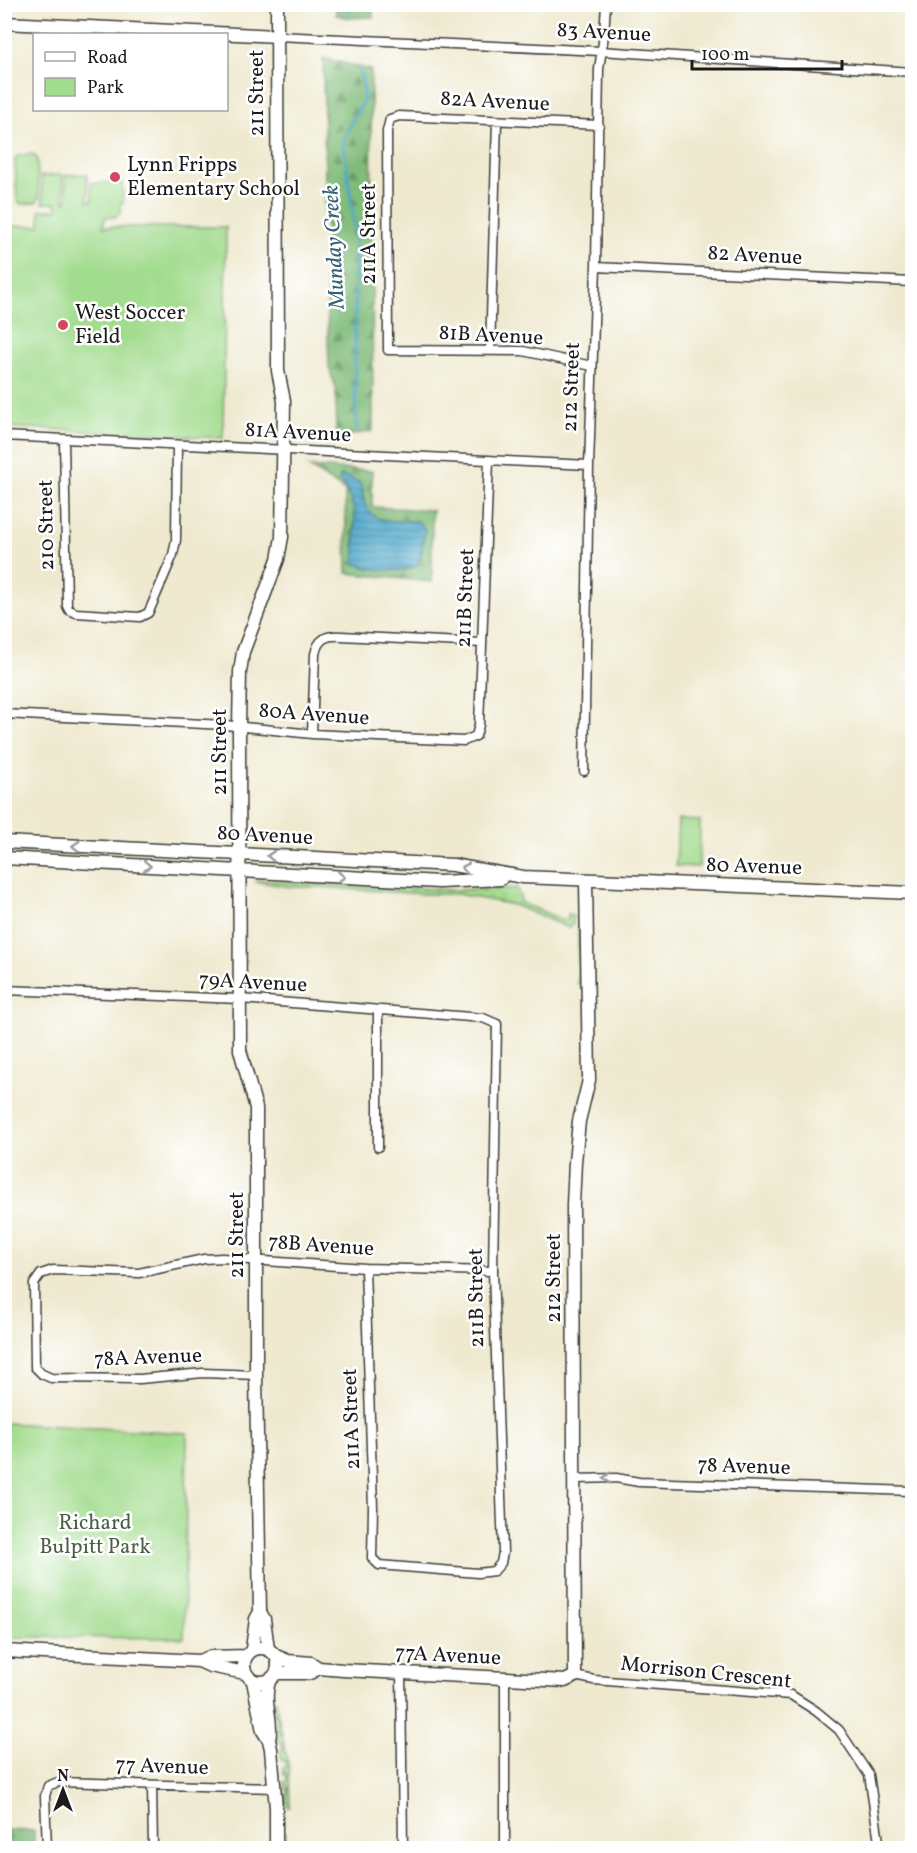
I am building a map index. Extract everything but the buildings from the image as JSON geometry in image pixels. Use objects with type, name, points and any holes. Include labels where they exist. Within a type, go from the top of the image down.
[{"type":"street","name":"211 Street","points":[[272,1653],[265,1635],[264,1619],[260,1612],[256,1375],[256,1108],[240,1050],[239,727],[240,672],[243,652],[281,549],[284,401],[278,371],[277,4]]},
{"type":"street","name":"212 Street","points":[[584,771],[589,465],[599,125],[606,4]]},
{"type":"street","name":"83 Avenue","points":[[4,23],[214,33]]},
{"type":"street","name":"83 Avenue","points":[[228,34],[602,51],[912,72]]},
{"type":"street","name":"82A Avenue","points":[[390,119],[399,116],[599,125]]},
{"type":"street","name":"211A Street","points":[[388,350],[387,131],[390,119]]},
{"type":"street","points":[[490,351],[497,121]]},
{"type":"street","name":"82 Avenue","points":[[596,267],[912,282]]},
{"type":"street","name":"81B Avenue","points":[[388,350],[523,351],[592,366]]},
{"type":"street","name":"81A Avenue","points":[[4,436],[589,465]]},
{"type":"street","name":"210 Street","points":[[64,439],[67,606],[69,610],[76,613],[140,617],[148,614],[176,540],[177,445]]},
{"type":"street","name":"211B Street","points":[[476,735],[479,725],[489,460]]},
{"type":"street","points":[[312,734],[315,654],[320,641],[325,637],[482,643]]},
{"type":"street","name":"80A Avenue","points":[[4,714],[239,727],[312,734],[464,741],[476,735]]},
{"type":"street","name":"80 Avenue","points":[[4,842],[453,865],[523,877]]},
{"type":"street","name":"80 Avenue","points":[[4,858],[440,882],[523,877],[912,893]]},
{"type":"street","name":"212 Street","points":[[575,1676],[576,1479],[573,1205],[574,1162],[579,1121],[589,1080],[586,880]]},
{"type":"street","name":"79A Avenue","points":[[4,990],[240,999],[483,1018],[497,1024]]},
{"type":"street","points":[[378,1010],[378,1147]]},
{"type":"street","name":"211B Street","points":[[496,1569],[501,1563],[503,1552],[494,1271],[497,1024]]},
{"type":"street","name":"78B Avenue","points":[[42,1374],[35,1367],[34,1284],[41,1274],[53,1270],[139,1273],[222,1257],[365,1268],[494,1271]]},
{"type":"street","name":"211A Street","points":[[365,1268],[373,1508],[372,1558],[379,1565],[478,1573],[491,1572],[496,1569]]},
{"type":"street","name":"78A Avenue","points":[[42,1374],[51,1378],[140,1379],[203,1373],[256,1375]]},
{"type":"street","name":"78 Avenue","points":[[576,1479],[616,1478],[639,1482],[912,1491]]},
{"type":"street","name":"211 Street","points":[[249,1653],[256,1619],[260,1612]]},
{"type":"street","points":[[269,1740],[263,1731],[243,1662],[249,1653],[258,1647],[272,1653],[278,1665],[266,1697],[272,1730],[269,1740],[275,1788],[276,1848]]},
{"type":"street","points":[[4,1651],[199,1661],[262,1682],[273,1676]]},
{"type":"street","points":[[199,1661],[210,1657],[249,1653]]},
{"type":"street","name":"77A Avenue","points":[[272,1653],[288,1661],[311,1663],[319,1668],[565,1681],[575,1676]]},
{"type":"street","name":"77A Avenue","points":[[273,1676],[310,1673],[319,1668]]},
{"type":"street","points":[[402,1672],[403,1848]]},
{"type":"street","name":"Morrison Crescent","points":[[575,1676],[594,1680],[791,1695],[816,1711],[839,1730],[869,1775],[880,1848]]},
{"type":"street","points":[[505,1678],[505,1848]]},
{"type":"street","name":"77 Avenue","points":[[47,1848],[45,1796],[48,1786],[58,1782],[275,1788]]},
{"type":"street","points":[[152,1785],[153,1848]]},
{"type":"green space","points":[[336,5],[373,5],[373,17],[350,18],[336,15]]},
{"type":"green space","points":[[323,58],[371,70],[373,431],[336,438],[336,388],[329,368]]},
{"type":"green space","points":[[33,154],[37,158],[39,199],[35,203],[21,204],[17,200],[15,159],[19,155]]},
{"type":"green space","points":[[87,174],[88,201],[92,201],[91,183],[122,182],[121,213],[116,217],[105,217],[103,227],[226,227],[223,438],[5,427],[5,226],[40,226],[40,210],[57,210],[56,203],[43,203],[41,176],[63,175],[64,202],[67,202],[66,175]]},
{"type":"green space","points":[[309,467],[372,471],[372,507],[432,510],[432,582],[347,573],[345,491]],"holes":[[[349,479],[361,485],[365,506],[372,516],[387,522],[415,521],[417,566],[406,570],[363,567],[354,545],[355,510],[348,491]]]},
{"type":"green space","points":[[678,820],[700,821],[699,867],[676,866]]},
{"type":"green space","points":[[254,881],[454,890],[517,888],[522,903],[563,920],[568,920],[568,914],[573,915],[573,924],[569,928],[514,905],[457,894],[291,887]]},
{"type":"green space","points":[[578,915],[581,915],[581,984],[578,984]]},
{"type":"green space","name":"Richard Bulpitt Park","points":[[5,1423],[187,1433],[184,1638],[5,1637]]},
{"type":"green space","points":[[271,1700],[276,1700],[278,1711],[275,1714],[278,1714],[289,1768],[290,1807],[285,1802],[288,1789],[285,1788],[284,1782],[287,1781],[287,1775],[284,1775],[283,1768],[286,1767],[285,1761],[282,1761],[280,1750],[283,1748],[277,1737],[280,1735],[275,1723],[278,1722],[276,1716],[273,1716]]},
{"type":"green space","points":[[4,1830],[34,1831],[34,1848],[13,1848],[5,1845]]},
{"type":"water","points":[[341,475],[360,483],[365,504],[375,516],[390,521],[419,522],[425,529],[421,557],[417,566],[386,570],[355,563],[354,509],[339,480]]},
{"type":"waterway","name":"Munday Creek","points":[[348,4],[348,14]]},
{"type":"waterway","name":"Munday Creek","points":[[357,430],[355,230],[343,139],[363,101],[364,90],[359,68]]},
{"type":"place","name":"Lynn Fripps Elementary School","points":[[115,177]]},
{"type":"place","name":"West Soccer Field","points":[[63,325]]}]
